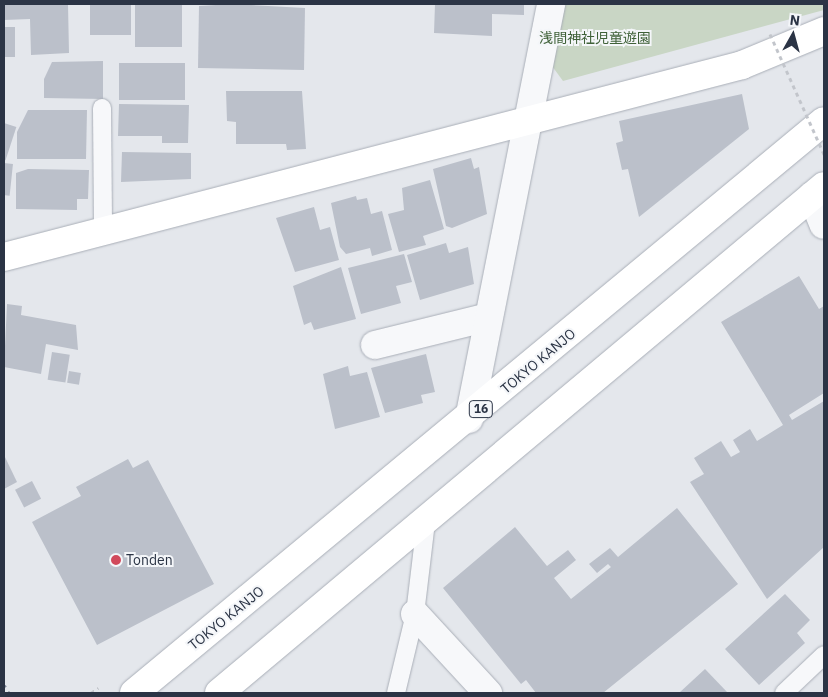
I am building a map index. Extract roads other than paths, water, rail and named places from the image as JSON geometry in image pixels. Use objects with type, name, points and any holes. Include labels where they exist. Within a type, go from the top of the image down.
[{"type":"main road","points":[[4,257],[742,65],[824,31]]},
{"type":"main road","name":"TOKYO KANJO","points":[[134,693],[469,419],[824,121]]},
{"type":"main road","points":[[218,693],[426,522],[818,191]]},
{"type":"street","points":[[469,419],[485,318],[551,4]]},
{"type":"street","points":[[818,191],[824,225]]},
{"type":"street","points":[[375,345],[485,318]]},
{"type":"street","points":[[416,614],[488,693]]},
{"type":"lane","points":[[102,108],[103,231]]},
{"type":"lane","points":[[396,693],[416,614],[426,522]]},
{"type":"lane","points":[[784,693],[824,655]]},
{"type":"railway","points":[[4,686],[8,693]]},
{"type":"place","name":"Tonden","points":[[116,560]]},
{"type":"park label","name":"浅間神社児童遊園","points":[[595,38]]}]
